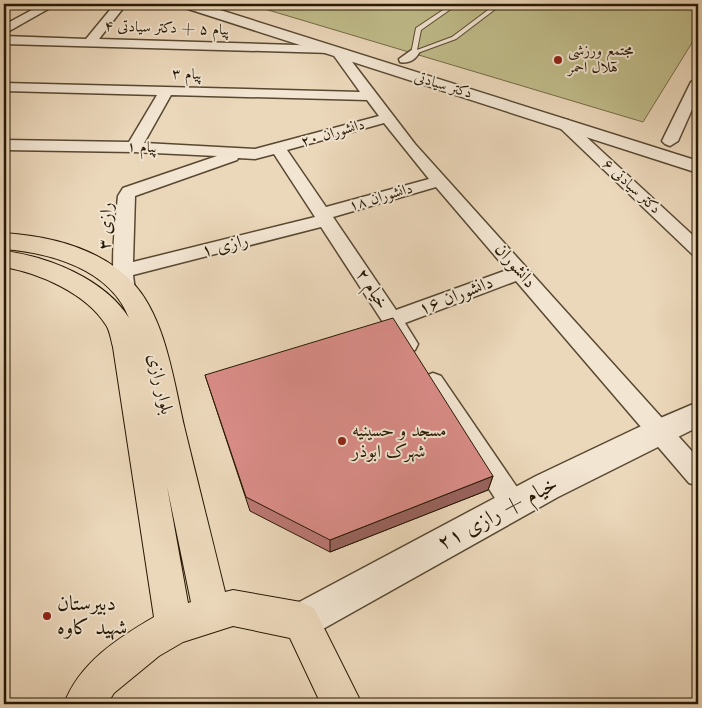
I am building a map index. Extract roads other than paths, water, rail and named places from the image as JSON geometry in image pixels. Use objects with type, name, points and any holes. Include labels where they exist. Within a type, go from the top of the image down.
[{"type":"main road","name":"بلوار رازی","points":[[4,241],[26,242],[72,254],[124,281],[150,342],[212,614]]},
{"type":"main road","name":"بلوار رازی","points":[[4,259],[52,273],[99,302],[117,320],[127,347],[174,626]]},
{"type":"main road","points":[[84,704],[100,679],[146,643],[174,626],[233,608],[276,618],[301,621],[342,704]]},
{"type":"street","points":[[24,4],[37,11]]},
{"type":"street","points":[[4,30],[51,4]]},
{"type":"street","name":"دکتر سیادتی","points":[[187,4],[227,8],[409,56],[689,147]]},
{"type":"street","points":[[89,43],[118,7]]},
{"type":"street","name":"دکتر سیادتی","points":[[227,8],[333,51],[698,167]]},
{"type":"street","name":"پیام ۵ + دکتر سیادتی ۴","points":[[4,40],[333,51]]},
{"type":"street","name":"دانشوران","points":[[333,51],[440,181],[698,475]]},
{"type":"street","points":[[670,141],[698,82]]},
{"type":"street","name":"پیام ۳","points":[[4,86],[370,96]]},
{"type":"street","points":[[134,147],[166,91]]},
{"type":"street","name":"دانشوران ۲۰","points":[[279,150],[387,118]]},
{"type":"street","name":"دکتر سیادتی ۶","points":[[563,123],[698,250]]},
{"type":"street","name":"پیام ۱","points":[[4,145],[134,147],[241,154],[279,150]]},
{"type":"street","name":"خیام ۲","points":[[279,150],[514,504]]},
{"type":"street","name":"رازی ۳","points":[[124,281],[126,196],[129,192],[241,154]]},
{"type":"street","name":"دانشوران ۱۸","points":[[324,217],[440,181]]},
{"type":"street","name":"رازی ۱","points":[[124,281],[324,217]]},
{"type":"street","name":"دانشوران ۱۶","points":[[392,320],[520,272]]},
{"type":"street","name":"خیام + رازی ۲۱","points":[[301,621],[514,504],[658,431],[698,414]]},
{"type":"lane","points":[[409,56],[418,29],[455,4]]},
{"type":"lane","points":[[409,56],[454,38],[499,4]]},
{"type":"place","name":"مجتمع ورزشی هلال احمر","points":[[558,60]]},
{"type":"place","name":"مسجد و حسینیه شهرک ابوذر","points":[[342,441]]},
{"type":"place","name":"دبیرستان شهید کاوه","points":[[47,616]]}]
